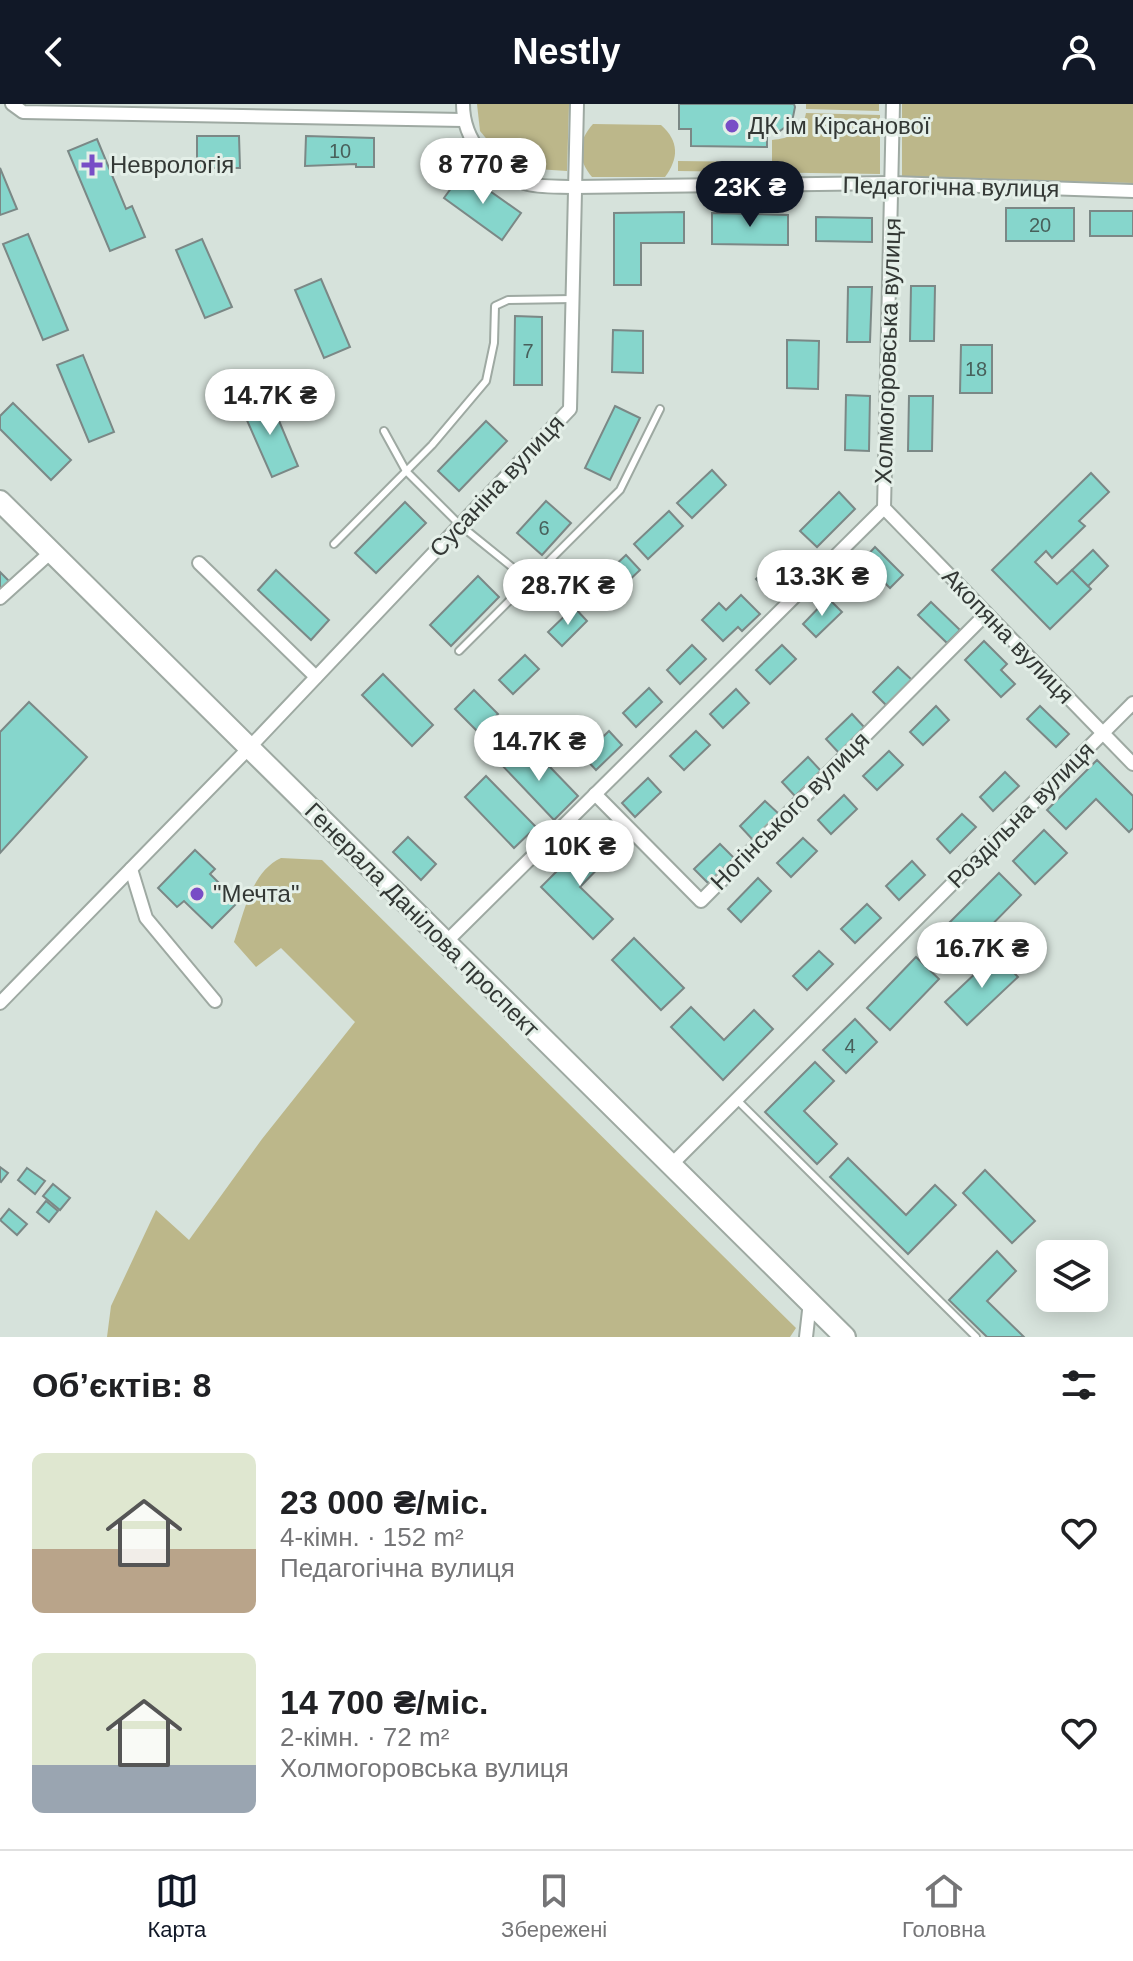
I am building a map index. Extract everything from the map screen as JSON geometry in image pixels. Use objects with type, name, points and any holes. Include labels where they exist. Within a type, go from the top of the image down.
[{"type":"main road","name":"Генерала Данілова проспект","points":[[0,501],[845,1337]]},
{"type":"street","name":"Педагогічна вулиця","points":[[463,104],[463,120],[473,146],[498,169],[525,184],[575,187],[892,183],[1133,191]]},
{"type":"street","name":"Сусаніна вулиця","points":[[0,1003],[248,749],[570,409],[577,104]]},
{"type":"street","name":"Холмогоровська вулиця","points":[[445,943],[884,508],[893,104]]},
{"type":"street","points":[[17,108],[463,120]]},
{"type":"street","name":"Акопяна вулиця","points":[[884,508],[1133,764]]},
{"type":"street","points":[[0,598],[51,552]]},
{"type":"street","points":[[199,563],[316,677]]},
{"type":"street","name":"Ногінського вулиця","points":[[595,794],[701,901],[986,614]]},
{"type":"street","name":"Роздільна вулиця","points":[[671,1165],[1133,703]]},
{"type":"street","points":[[131,869],[146,918],[215,1001]]},
{"type":"street","points":[[806,1337],[810,1302]]},
{"type":"lane","points":[[334,544],[432,445],[486,381],[494,343],[495,306],[508,300],[573,299]]},
{"type":"lane","points":[[459,651],[620,490],[660,409]]},
{"type":"lane","points":[[384,431],[406,471],[460,525],[528,580]]},
{"type":"lane","points":[[737,1099],[976,1337]]},
{"type":"shaded area","points":[[477,104],[569,104],[567,171],[521,168],[499,154],[480,131]]},
{"type":"shaded area","points":[[806,104],[879,104],[879,111],[806,109]]},
{"type":"shaded area","points":[[902,104],[1133,104],[1133,183],[902,177]]},
{"type":"shaded area","points":[[806,113],[880,115],[880,174],[678,171],[678,161],[772,162],[772,140],[794,134],[802,126]]},
{"type":"shaded area","points":[[593,124],[661,125],[671,137],[675,150],[673,163],[665,177],[592,177],[584,164],[581,150],[584,137]]},
{"type":"shaded area","points":[[281,858],[322,860],[796,1328],[790,1337],[107,1337],[111,1306],[156,1210],[189,1240],[262,1139],[355,1022],[281,948],[256,967],[234,942],[256,883],[271,864]]},
{"type":"building","name":"ДК ім Кірсанової","points":[[679,104],[794,104],[795,107],[789,124],[780,131],[767,130],[767,147],[691,146],[691,129],[679,129]]},
{"type":"building","points":[[197,136],[239,136],[240,168],[197,168]]},
{"type":"building","points":[[306,136],[374,138],[374,167],[356,167],[356,164],[305,166]]},
{"type":"building","points":[[97,139],[126,209],[132,206],[145,237],[110,251],[68,151]]},
{"type":"building","points":[[0,168],[17,209],[0,215]]},
{"type":"building","points":[[463,172],[521,213],[502,240],[444,198]]},
{"type":"building","points":[[1006,208],[1074,208],[1074,241],[1006,241]]},
{"type":"building","points":[[1090,211],[1133,211],[1133,236],[1090,236]]},
{"type":"building","points":[[684,212],[684,243],[641,243],[641,285],[614,285],[614,213]]},
{"type":"building","points":[[712,213],[788,215],[788,245],[712,244]]},
{"type":"building","points":[[816,217],[872,218],[872,242],[816,241]]},
{"type":"building","points":[[28,234],[68,330],[43,340],[3,244]]},
{"type":"building","points":[[202,239],[232,307],[205,318],[176,250]]},
{"type":"building","points":[[321,279],[350,347],[324,358],[295,290]]},
{"type":"building","points":[[911,286],[935,286],[934,341],[910,341]]},
{"type":"building","points":[[848,287],[872,287],[870,342],[847,342]]},
{"type":"building","points":[[515,316],[542,317],[542,385],[514,385]]},
{"type":"building","points":[[613,330],[643,331],[643,373],[612,372]]},
{"type":"building","points":[[787,340],[819,341],[818,389],[787,388]]},
{"type":"building","points":[[961,345],[992,345],[992,393],[960,393]]},
{"type":"building","points":[[83,355],[114,432],[89,442],[57,365]]},
{"type":"building","points":[[846,395],[870,396],[869,451],[845,450]]},
{"type":"building","points":[[909,396],[933,396],[932,451],[908,451]]},
{"type":"building","points":[[269,397],[298,466],[272,477],[242,409]]},
{"type":"building","points":[[13,403],[71,460],[51,480],[0,429],[0,416]]},
{"type":"building","points":[[615,406],[640,418],[610,480],[585,468]]},
{"type":"building","points":[[486,421],[507,441],[459,491],[438,471]]},
{"type":"building","points":[[712,470],[726,485],[692,518],[677,503]]},
{"type":"building","points":[[1091,473],[1109,492],[1079,521],[1085,526],[1052,558],[1046,551],[1035,562],[1057,584],[1072,570],[1091,589],[1050,629],[992,570]]},
{"type":"building","points":[[839,492],[855,509],[817,547],[800,531]]},
{"type":"building","points":[[546,501],[571,523],[542,555],[517,533]]},
{"type":"building","points":[[405,502],[426,523],[376,573],[355,553]]},
{"type":"building","points":[[669,511],[683,526],[648,559],[634,544]]},
{"type":"building","points":[[875,547],[903,575],[890,588],[862,561]]},
{"type":"building","points":[[1093,550],[1108,566],[1088,586],[1072,570]]},
{"type":"building","points":[[782,554],[796,568],[770,593],[756,579]]},
{"type":"building","points":[[626,555],[640,570],[605,603],[591,588]]},
{"type":"building","points":[[276,570],[329,620],[311,640],[258,590]]},
{"type":"building","points":[[0,572],[10,582],[0,592]]},
{"type":"building","points":[[478,576],[499,597],[451,646],[430,625]]},
{"type":"building","points":[[741,595],[760,614],[742,631],[738,627],[723,641],[702,620],[719,603],[726,610]]},
{"type":"building","points":[[828,598],[842,612],[816,637],[803,624]]},
{"type":"building","points":[[931,602],[960,630],[947,643],[918,615]]},
{"type":"building","points":[[574,607],[587,621],[562,646],[548,632]]},
{"type":"building","points":[[984,641],[1007,664],[1001,670],[1015,684],[1001,697],[965,660]]},
{"type":"building","points":[[692,645],[706,659],[680,684],[667,670]]},
{"type":"building","points":[[782,645],[796,659],[770,684],[756,670]]},
{"type":"building","points":[[525,655],[539,669],[513,694],[499,680]]},
{"type":"building","points":[[898,667],[912,680],[886,705],[873,692]]},
{"type":"building","points":[[383,674],[433,725],[412,746],[362,695]]},
{"type":"building","points":[[649,688],[662,702],[636,727],[623,713]]},
{"type":"building","points":[[736,689],[749,703],[723,728],[710,714]]},
{"type":"building","points":[[474,690],[498,714],[479,733],[455,709]]},
{"type":"building","points":[[29,702],[87,757],[0,853],[0,732]]},
{"type":"building","points":[[936,706],[949,720],[923,745],[910,732]]},
{"type":"building","points":[[1040,706],[1069,734],[1056,747],[1027,719]]},
{"type":"building","points":[[852,714],[865,728],[839,753],[826,739]]},
{"type":"building","points":[[609,731],[622,745],[596,770],[583,756]]},
{"type":"building","points":[[696,731],[710,745],[684,770],[670,756]]},
{"type":"building","points":[[515,745],[541,773],[549,766],[578,796],[554,820],[498,761]]},
{"type":"building","points":[[889,751],[903,765],[877,790],[863,776]]},
{"type":"building","points":[[808,757],[821,771],[795,796],[782,782]]},
{"type":"building","points":[[1097,760],[1133,796],[1133,828],[1129,832],[1096,799],[1066,829],[1047,810]]},
{"type":"building","points":[[1005,772],[1019,786],[993,811],[980,797]]},
{"type":"building","points":[[486,776],[536,827],[514,848],[465,797]]},
{"type":"building","points":[[648,778],[661,792],[635,817],[622,803]]},
{"type":"building","points":[[844,795],[857,809],[831,834],[818,820]]},
{"type":"building","points":[[765,801],[779,814],[753,840],[740,826]]},
{"type":"building","points":[[962,814],[976,827],[950,853],[937,839]]},
{"type":"building","points":[[1044,830],[1067,853],[1035,884],[1013,861]]},
{"type":"building","points":[[408,837],[436,864],[421,880],[393,852]]},
{"type":"building","points":[[591,837],[610,856],[580,887],[613,919],[593,939],[541,887]]},
{"type":"building","points":[[803,838],[817,851],[791,877],[777,863]]},
{"type":"building","points":[[720,844],[734,858],[708,883],[694,869]]},
{"type":"building","name":"\"Мечта\"","points":[[195,850],[215,869],[210,874],[238,902],[212,928],[184,901],[177,907],[158,888]]},
{"type":"building","points":[[912,861],[925,875],[899,900],[886,886]]},
{"type":"building","points":[[999,873],[1021,895],[972,945],[949,923]]},
{"type":"building","points":[[758,878],[771,891],[741,922],[728,909]]},
{"type":"building","points":[[867,904],[881,918],[855,943],[841,929]]},
{"type":"building","points":[[634,938],[684,988],[661,1010],[612,960]]},
{"type":"building","points":[[819,951],[833,964],[807,990],[793,976]]},
{"type":"building","points":[[996,954],[1018,977],[967,1025],[945,1002]]},
{"type":"building","points":[[916,957],[939,979],[890,1030],[867,1008]]},
{"type":"building","points":[[691,1007],[724,1040],[754,1010],[773,1029],[723,1080],[671,1027]]},
{"type":"building","points":[[855,1019],[877,1042],[846,1073],[823,1050]]},
{"type":"building","points":[[815,1062],[834,1081],[804,1111],[837,1144],[817,1164],[765,1112]]},
{"type":"building","points":[[848,1158],[906,1215],[935,1185],[956,1205],[908,1254],[830,1177]]},
{"type":"building","points":[[0,1167],[8,1173],[1,1182],[0,1181]]},
{"type":"building","points":[[27,1168],[45,1181],[35,1194],[18,1180]]},
{"type":"building","points":[[985,1170],[1035,1221],[1012,1243],[963,1193]]},
{"type":"building","points":[[53,1184],[70,1198],[60,1210],[43,1196]]},
{"type":"building","points":[[46,1201],[58,1211],[49,1222],[37,1212]]},
{"type":"building","points":[[9,1209],[27,1224],[17,1235],[0,1220]]},
{"type":"building","points":[[997,1251],[1016,1271],[987,1301],[1024,1337],[987,1337],[949,1300]]},
{"type":"place","name":"ДК ім Кірсанової","points":[[732,126]]},
{"type":"place","name":"Неврологія","points":[[92,165]]},
{"type":"place","name":"\"Мечта\"","points":[[197,894]]}]
